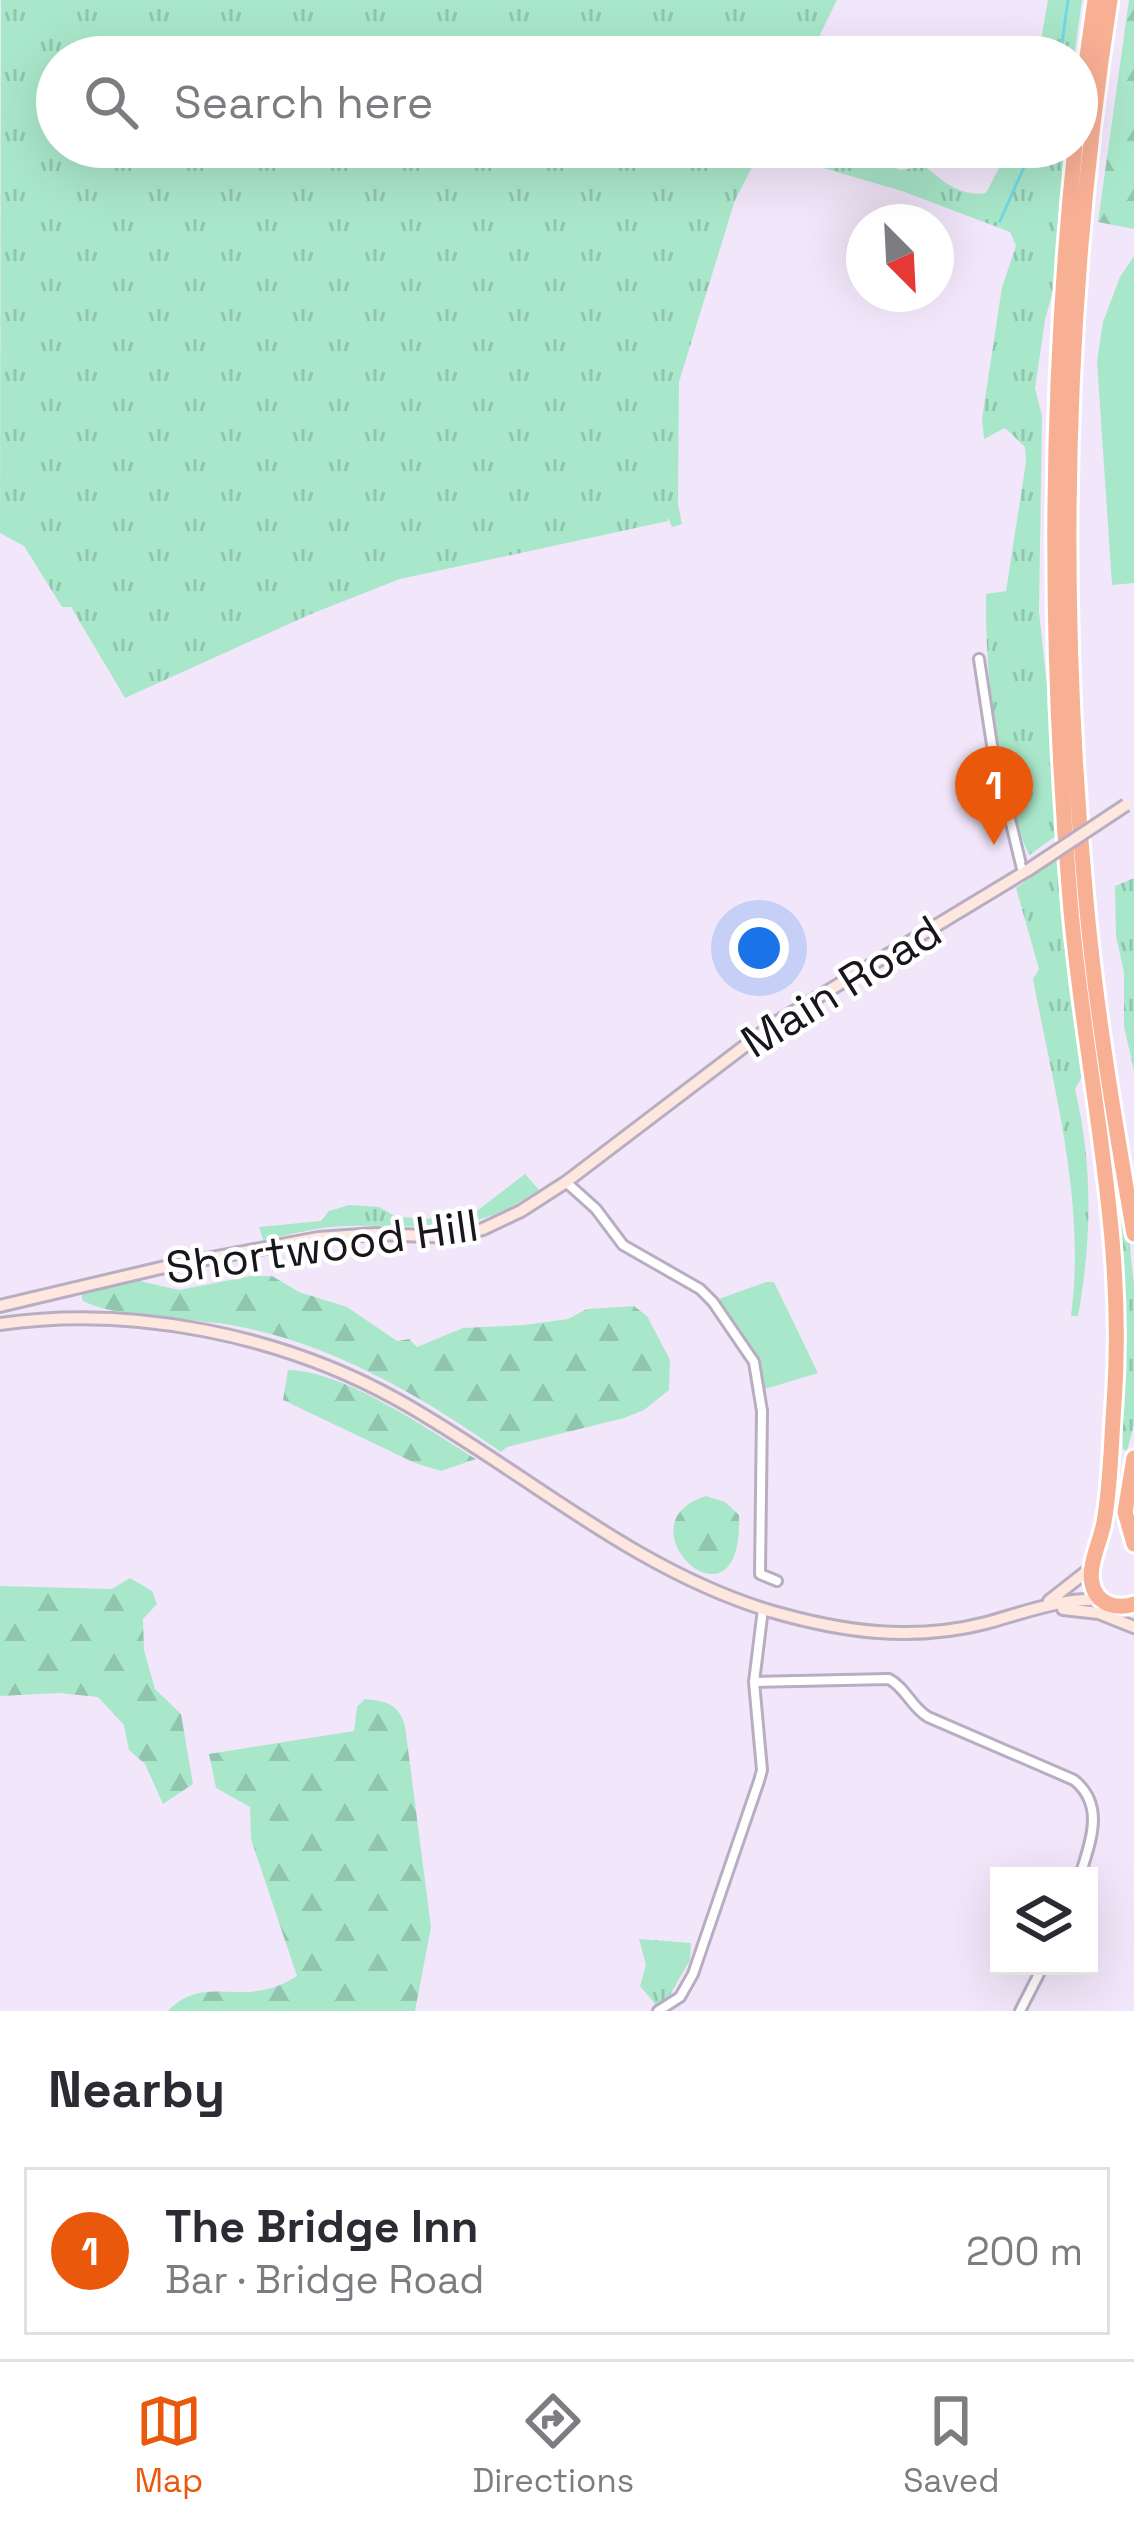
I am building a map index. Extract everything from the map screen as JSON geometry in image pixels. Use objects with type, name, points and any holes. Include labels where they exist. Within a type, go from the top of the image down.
[{"type":"highway","points":[[1090,36],[1095,0]]},
{"type":"highway","points":[[1098,78],[1110,0]]},
{"type":"highway","points":[[1073,168],[1058,355],[1055,612],[1059,746],[1070,904],[1118,1274],[1105,1521],[1092,1585],[1102,1600],[1115,1607],[1132,1607]]},
{"type":"highway","points":[[1089,168],[1074,351],[1070,486],[1075,742],[1086,901],[1107,1076],[1134,1234]]},
{"type":"highway","points":[[1094,1564],[1112,1548],[1134,1547],[1125,1512],[1134,1458]]},
{"type":"main road","name":"Main Road","points":[[566,1182],[775,1024],[1130,803]]},
{"type":"main road","name":"Shortwood Hill","points":[[0,1306],[169,1266],[318,1238],[454,1237],[521,1211],[566,1182]]},
{"type":"main road","points":[[0,1324],[93,1319],[153,1324],[293,1355],[398,1401],[656,1562],[763,1609],[837,1628],[904,1635],[962,1628],[1047,1604],[1102,1600]]},
{"type":"main road","points":[[1047,1604],[1094,1564]]},
{"type":"main road","points":[[1010,1615],[1076,1608],[1134,1627]]},
{"type":"street","points":[[979,659],[992,745],[1026,871]]},
{"type":"street","points":[[566,1182],[596,1209],[623,1245],[700,1289],[754,1362],[762,1411],[760,1574],[777,1581]]},
{"type":"street","points":[[658,2011],[680,1997],[693,1974],[762,1770],[754,1682],[763,1609]]},
{"type":"street","points":[[754,1682],[889,1679],[928,1717],[1074,1780],[1084,1789],[1095,1816],[1082,1867]]},
{"type":"street","points":[[1020,2011],[1038,1975]]},
{"type":"green space","points":[[1,0],[837,0],[819,36],[36,36],[36,168],[752,168],[735,200],[679,382],[682,524],[672,527],[668,517],[668,521],[400,579],[125,698],[71,607],[62,607],[24,546],[0,533]]},
{"type":"green space","points":[[1048,0],[1082,0],[1077,36],[1042,36]]},
{"type":"green space","points":[[1129,0],[1134,0],[1134,229],[1098,222]]},
{"type":"green space","points":[[823,168],[927,168],[953,187],[977,194],[986,193],[999,168],[1063,168],[1057,276],[1035,388],[1042,416],[1039,612],[1056,836],[1029,855],[1008,794],[995,727],[986,594],[1006,591],[1025,447],[1005,428],[984,439],[982,419],[1002,287],[1016,246],[1010,232],[954,211],[954,204],[936,204]]},
{"type":"green space","points":[[1074,228],[1065,644],[1134,1285],[1134,1425],[1127,1451],[1121,1423],[1121,1241],[1077,879],[1067,752],[1064,677],[1063,527]]},
{"type":"green space","points":[[1134,256],[1134,583],[1112,585],[1097,361],[1103,322],[1120,277]]},
{"type":"green space","points":[[1058,858],[1083,1075],[1075,1089],[1088,1174],[1088,1230],[1078,1316],[1071,1316],[1074,1231],[1066,1147],[1033,979],[1039,969],[1016,888]]},
{"type":"green space","points":[[1134,878],[1134,1070],[1124,1027],[1115,886]]},
{"type":"green space","points":[[525,1174],[539,1190],[513,1206],[468,1222],[425,1227],[337,1226],[263,1240],[259,1227],[321,1221],[329,1211],[349,1205],[379,1207],[397,1217],[473,1214]]},
{"type":"green space","points":[[272,1276],[299,1292],[347,1307],[397,1341],[409,1339],[417,1347],[463,1328],[524,1325],[568,1319],[587,1309],[634,1306],[647,1316],[670,1360],[669,1390],[644,1410],[624,1418],[501,1452],[408,1392],[307,1345],[236,1326],[133,1314],[82,1300],[82,1293],[131,1279],[179,1290]]},
{"type":"green space","points":[[774,1282],[818,1373],[765,1389],[755,1353],[716,1300]]},
{"type":"green space","points":[[288,1370],[359,1391],[476,1459],[441,1471],[415,1463],[283,1400]]},
{"type":"green space","points":[[706,1496],[725,1502],[739,1515],[735,1553],[723,1571],[707,1574],[690,1565],[678,1549],[673,1529],[681,1510]]},
{"type":"green space","points":[[130,1578],[152,1591],[157,1604],[143,1619],[144,1650],[155,1689],[181,1714],[193,1784],[163,1804],[145,1764],[129,1750],[124,1725],[98,1697],[59,1693],[0,1696],[0,1586],[112,1589]]},
{"type":"green space","points":[[365,1699],[391,1705],[405,1726],[431,1927],[415,2011],[168,2011],[197,1994],[260,1991],[297,1976],[251,1839],[250,1807],[216,1788],[209,1754],[354,1731],[357,1707]]},
{"type":"green space","points":[[639,1939],[691,1943],[690,1960],[666,2002],[656,2005],[640,1986],[646,1965]]},
{"type":"waterway","points":[[1063,36],[1068,0]]},
{"type":"waterway","points":[[1000,221],[1024,168]]},
{"type":"place","name":"The Bridge Inn","points":[[994,845]]}]
